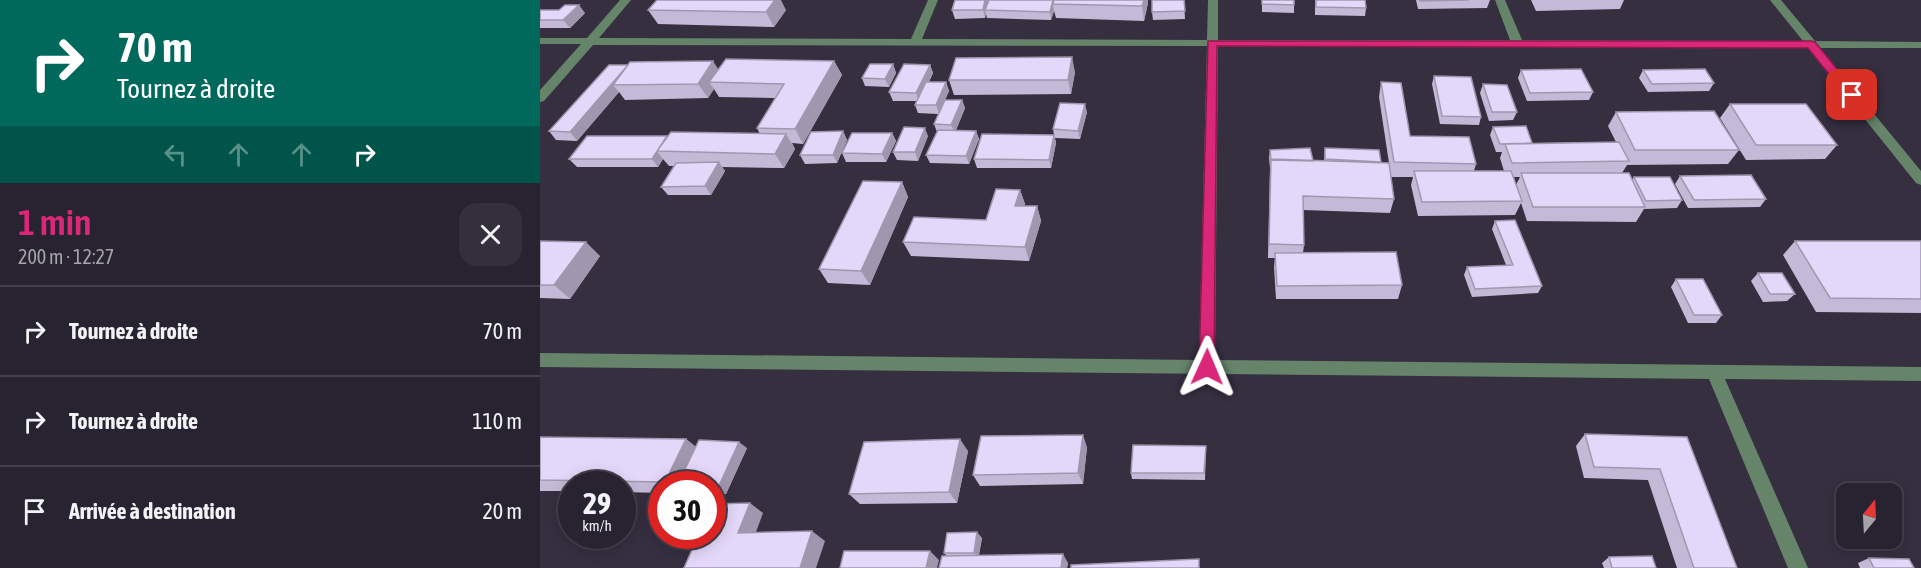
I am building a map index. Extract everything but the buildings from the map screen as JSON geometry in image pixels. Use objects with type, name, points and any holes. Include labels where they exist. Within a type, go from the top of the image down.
[{"type":"street","points":[[540,98],[626,0]]},
{"type":"street","points":[[915,43],[933,0]]},
{"type":"street","points":[[1207,367],[1213,0]]},
{"type":"street","points":[[1500,0],[1517,44]]},
{"type":"street","points":[[1775,0],[1921,180]]},
{"type":"street","points":[[540,41],[1921,45]]},
{"type":"street","points":[[540,360],[1921,374]]},
{"type":"street","points":[[1714,372],[1798,568]]},
{"type":"route","points":[[1207,367],[1212,43],[1811,45],[1852,95]]}]
